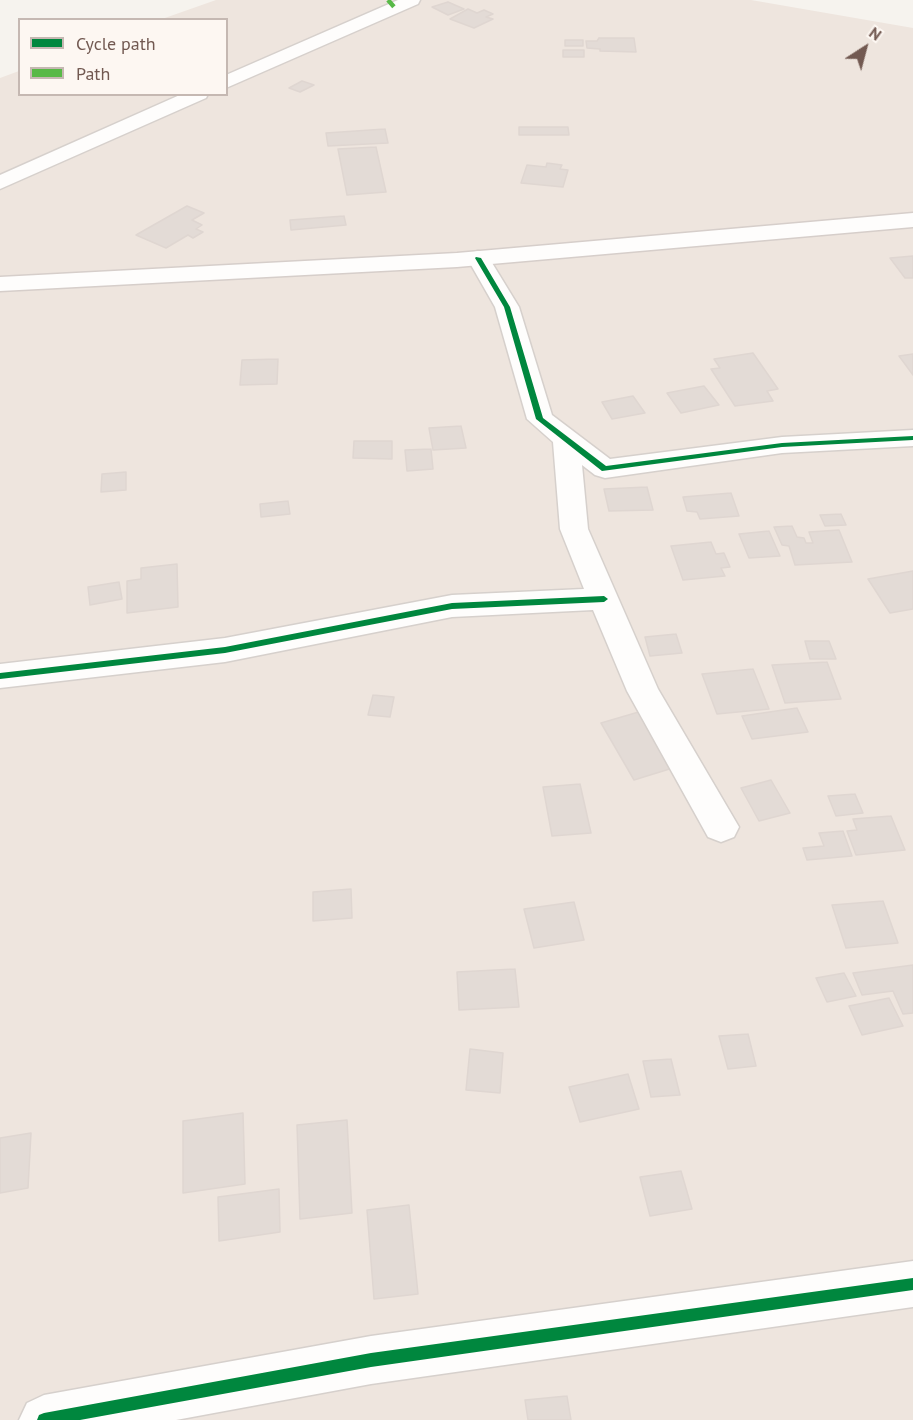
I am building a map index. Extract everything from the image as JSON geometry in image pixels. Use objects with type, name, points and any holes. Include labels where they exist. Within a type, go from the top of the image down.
[{"type":"street","points":[[228,81],[412,0]]},
{"type":"street","points":[[0,183],[195,96]]},
{"type":"street","points":[[0,284],[478,258],[913,220]]},
{"type":"street","points":[[478,258],[507,308],[540,419],[606,469],[783,445],[913,438]]},
{"type":"street","points":[[566,439],[574,529],[643,691],[721,827]]},
{"type":"street","points":[[0,676],[225,650],[452,606],[604,599]]},
{"type":"street","points":[[44,1420],[371,1360],[913,1284]]},
{"type":"shaded area","points":[[216,0],[751,0],[913,28],[913,1420],[0,1420],[0,78],[18,71],[18,96],[228,96],[228,18],[165,18]]},
{"type":"building","points":[[448,2],[464,9],[448,15],[432,7]]},
{"type":"building","points":[[468,9],[477,13],[484,10],[493,14],[486,17],[493,19],[474,28],[450,19]]},
{"type":"building","points":[[599,38],[634,38],[636,52],[600,51],[600,49],[587,48],[586,41],[597,41]]},
{"type":"building","points":[[565,40],[583,40],[583,46],[565,46]]},
{"type":"building","points":[[563,50],[584,50],[584,57],[563,57]]},
{"type":"building","points":[[302,81],[314,85],[300,92],[289,88]]},
{"type":"building","points":[[519,127],[568,127],[569,135],[519,135]]},
{"type":"building","points":[[385,129],[388,143],[328,146],[326,133]]},
{"type":"building","points":[[376,147],[386,192],[347,195],[338,149]]},
{"type":"building","points":[[547,163],[562,165],[560,169],[568,170],[563,187],[521,183],[527,165],[546,167]]},
{"type":"building","points":[[187,206],[204,213],[192,220],[202,225],[196,229],[203,232],[193,238],[188,235],[166,248],[136,235]]},
{"type":"building","points":[[344,216],[346,225],[291,230],[290,220]]},
{"type":"building","points":[[913,256],[913,278],[905,278],[890,258]]},
{"type":"building","points":[[753,353],[778,389],[767,391],[773,401],[735,406],[711,369],[720,368],[714,359]]},
{"type":"building","points":[[913,354],[913,375],[899,356]]},
{"type":"building","points":[[278,359],[277,384],[240,385],[242,360]]},
{"type":"building","points":[[704,386],[719,405],[681,413],[667,393]]},
{"type":"building","points":[[633,396],[645,413],[612,419],[602,402]]},
{"type":"building","points":[[461,426],[466,448],[433,450],[429,428]]},
{"type":"building","points":[[354,441],[392,441],[392,459],[353,458]]},
{"type":"building","points":[[431,449],[433,469],[407,471],[405,450]]},
{"type":"building","points":[[126,472],[126,490],[101,492],[102,474]]},
{"type":"building","points":[[647,487],[653,510],[609,511],[604,489]]},
{"type":"building","points":[[731,493],[739,516],[700,519],[697,512],[687,511],[683,497]]},
{"type":"building","points":[[288,501],[290,514],[261,517],[260,504]]},
{"type":"building","points":[[841,514],[846,525],[825,526],[820,515]]},
{"type":"building","points":[[792,526],[797,537],[804,538],[806,543],[813,543],[809,532],[839,530],[852,562],[795,565],[789,546],[782,545],[774,527]]},
{"type":"building","points":[[769,531],[780,556],[749,558],[739,534]]},
{"type":"building","points":[[711,542],[716,554],[724,553],[730,567],[721,568],[725,576],[683,580],[671,546]]},
{"type":"building","points":[[177,564],[178,607],[127,613],[127,581],[141,579],[141,568]]},
{"type":"building","points":[[913,571],[913,609],[890,613],[868,579]]},
{"type":"building","points":[[119,582],[122,599],[90,605],[88,587]]},
{"type":"building","points":[[676,634],[682,653],[650,656],[645,637]]},
{"type":"building","points":[[805,641],[829,641],[836,659],[810,659]]},
{"type":"building","points":[[827,662],[841,699],[785,703],[772,665]]},
{"type":"building","points":[[753,669],[769,709],[717,714],[702,674]]},
{"type":"building","points":[[373,695],[394,697],[390,717],[368,715]]},
{"type":"building","points":[[797,708],[808,732],[752,739],[742,716]]},
{"type":"building","points":[[642,711],[676,767],[634,780],[601,723]]},
{"type":"building","points":[[771,780],[790,813],[759,821],[741,788]]},
{"type":"building","points":[[580,784],[591,833],[552,836],[543,787]]},
{"type":"building","points":[[855,794],[863,813],[836,816],[828,796]]},
{"type":"building","points":[[891,816],[905,850],[856,855],[847,831],[857,830],[853,819]]},
{"type":"building","points":[[843,831],[852,856],[807,860],[803,848],[824,846],[819,833]]},
{"type":"building","points":[[351,889],[352,918],[313,921],[313,892]]},
{"type":"building","points":[[883,901],[898,943],[846,948],[832,905]]},
{"type":"building","points":[[574,902],[584,940],[534,948],[524,909]]},
{"type":"building","points":[[913,965],[913,1013],[903,1014],[893,991],[862,995],[853,973]]},
{"type":"building","points":[[515,969],[519,1007],[459,1010],[457,972]]},
{"type":"building","points":[[844,973],[856,996],[827,1002],[816,978]]},
{"type":"building","points":[[889,998],[903,1026],[862,1035],[849,1006]]},
{"type":"building","points":[[748,1034],[756,1066],[728,1069],[719,1036]]},
{"type":"building","points":[[470,1049],[503,1053],[500,1093],[466,1090]]},
{"type":"building","points":[[671,1059],[680,1095],[651,1097],[643,1061]]},
{"type":"building","points":[[628,1074],[639,1109],[580,1122],[569,1087]]},
{"type":"building","points":[[243,1113],[245,1184],[183,1193],[183,1121]]},
{"type":"building","points":[[347,1120],[352,1213],[300,1219],[297,1125]]},
{"type":"building","points":[[31,1133],[28,1188],[0,1193],[0,1138]]},
{"type":"building","points":[[681,1171],[692,1209],[650,1216],[640,1177]]},
{"type":"building","points":[[279,1189],[280,1232],[219,1241],[218,1197]]},
{"type":"building","points":[[409,1205],[418,1294],[374,1299],[367,1210]]},
{"type":"building","points":[[567,1396],[571,1420],[528,1420],[525,1400]]},
{"type":"marked path","points":[[388,0],[395,8]]},
{"type":"cycle path","points":[[478,258],[507,307],[540,419],[605,469],[782,445],[913,438]]},
{"type":"cycle path","points":[[0,676],[225,650],[452,606],[604,599]]},
{"type":"cycle path","points":[[44,1420],[371,1360],[913,1284]]}]
